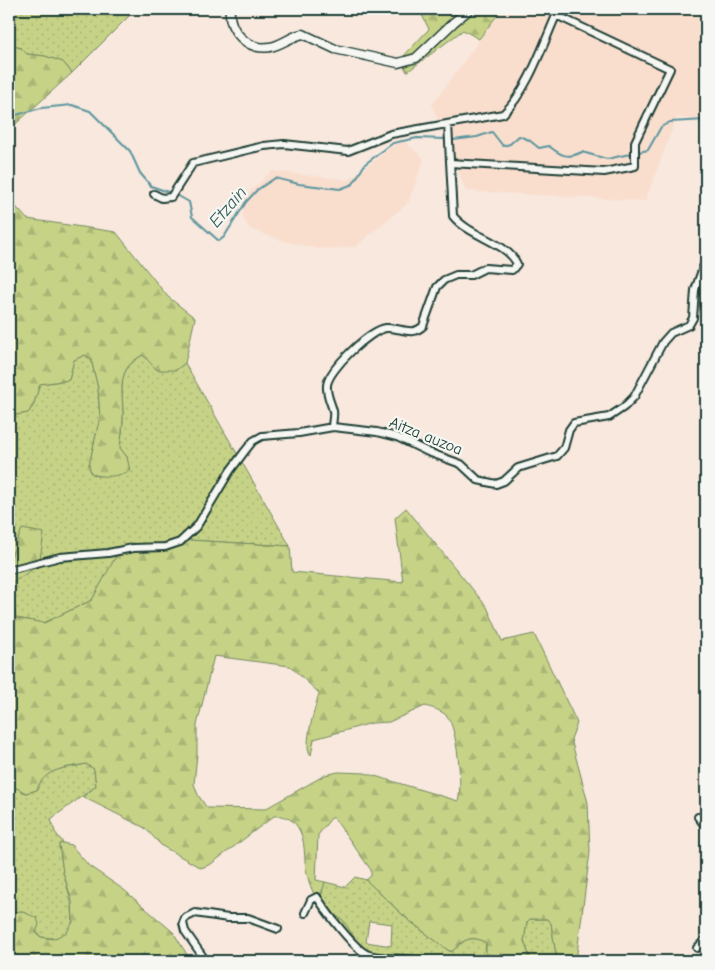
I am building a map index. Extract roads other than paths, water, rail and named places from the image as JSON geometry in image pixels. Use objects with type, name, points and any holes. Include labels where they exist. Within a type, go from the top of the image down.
[{"type":"street","points":[[230,9],[231,25],[237,34],[251,44],[269,47],[303,34],[335,49],[398,63],[416,58],[470,9]]},
{"type":"street","points":[[154,194],[162,198],[173,193],[193,163],[264,146],[284,144],[348,151],[390,134],[503,114],[512,106],[557,12],[670,69],[635,142],[635,166],[604,172],[450,163]]},
{"type":"street","points":[[332,427],[333,412],[327,386],[329,374],[354,349],[378,331],[388,328],[410,332],[418,330],[423,326],[437,286],[444,280],[456,276],[471,275],[486,268],[512,270],[517,264],[512,254],[462,227],[453,216],[448,124]]},
{"type":"street","name":"Aitza auzoa","points":[[9,570],[60,557],[165,546],[180,542],[191,534],[197,526],[230,471],[254,441],[262,436],[306,432],[332,427],[376,432],[397,437],[428,452],[461,464],[478,480],[488,484],[504,481],[518,468],[557,456],[564,448],[569,430],[574,423],[609,417],[624,407],[634,397],[663,342],[671,333],[683,330],[693,318],[695,290],[706,259]]},
{"type":"street","points":[[698,817],[706,827]]},
{"type":"street","points":[[305,913],[311,900],[318,897],[337,925],[362,952],[402,960],[427,961]]},
{"type":"street","points":[[206,961],[185,931],[183,923],[189,916],[196,913],[228,918],[248,918],[278,929]]},
{"type":"street","points":[[697,948],[706,939]]},
{"type":"waterway","name":"Etzain","points":[[9,117],[41,108],[72,105],[90,111],[130,151],[140,173],[151,186],[171,193]]},
{"type":"waterway","name":"Etzain","points":[[453,140],[477,137],[492,132],[503,146],[510,144],[519,136],[529,140],[539,148],[549,146],[565,155],[569,156],[582,152],[607,159],[648,150],[661,127],[670,122],[706,120]]},
{"type":"waterway","name":"Etzain","points":[[175,194],[189,202],[192,217],[219,241],[224,237],[246,202],[257,190],[275,178],[299,184],[340,189],[353,184],[365,164],[393,143],[417,138],[444,139]]}]
